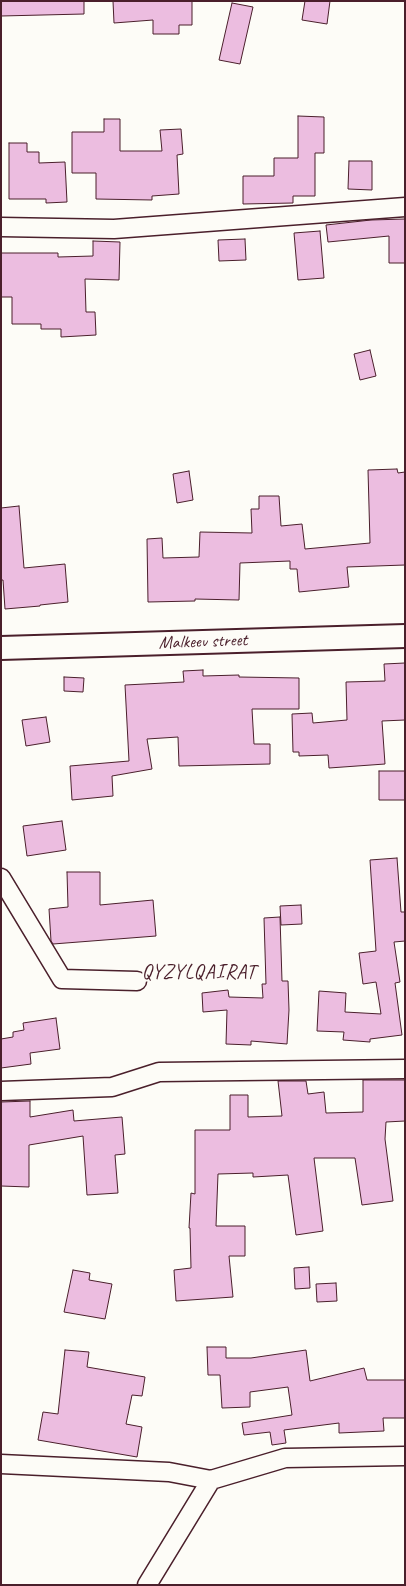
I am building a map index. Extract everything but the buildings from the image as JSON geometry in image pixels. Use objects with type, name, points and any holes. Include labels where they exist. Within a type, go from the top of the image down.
[{"type":"main road","name":"Malkeev street","points":[[1,648],[405,636]]},
{"type":"street","points":[[1,226],[114,229],[405,207]]},
{"type":"street","points":[[1,878],[62,979],[137,981]]},
{"type":"street","points":[[1,1091],[112,1087],[159,1072],[405,1068]]},
{"type":"street","points":[[1,1464],[169,1472],[211,1480],[285,1458],[405,1456]]},
{"type":"street","points":[[147,1585],[211,1480]]},
{"type":"district","name":"QYZYLQAIRAT","points":[[199,973]]}]
